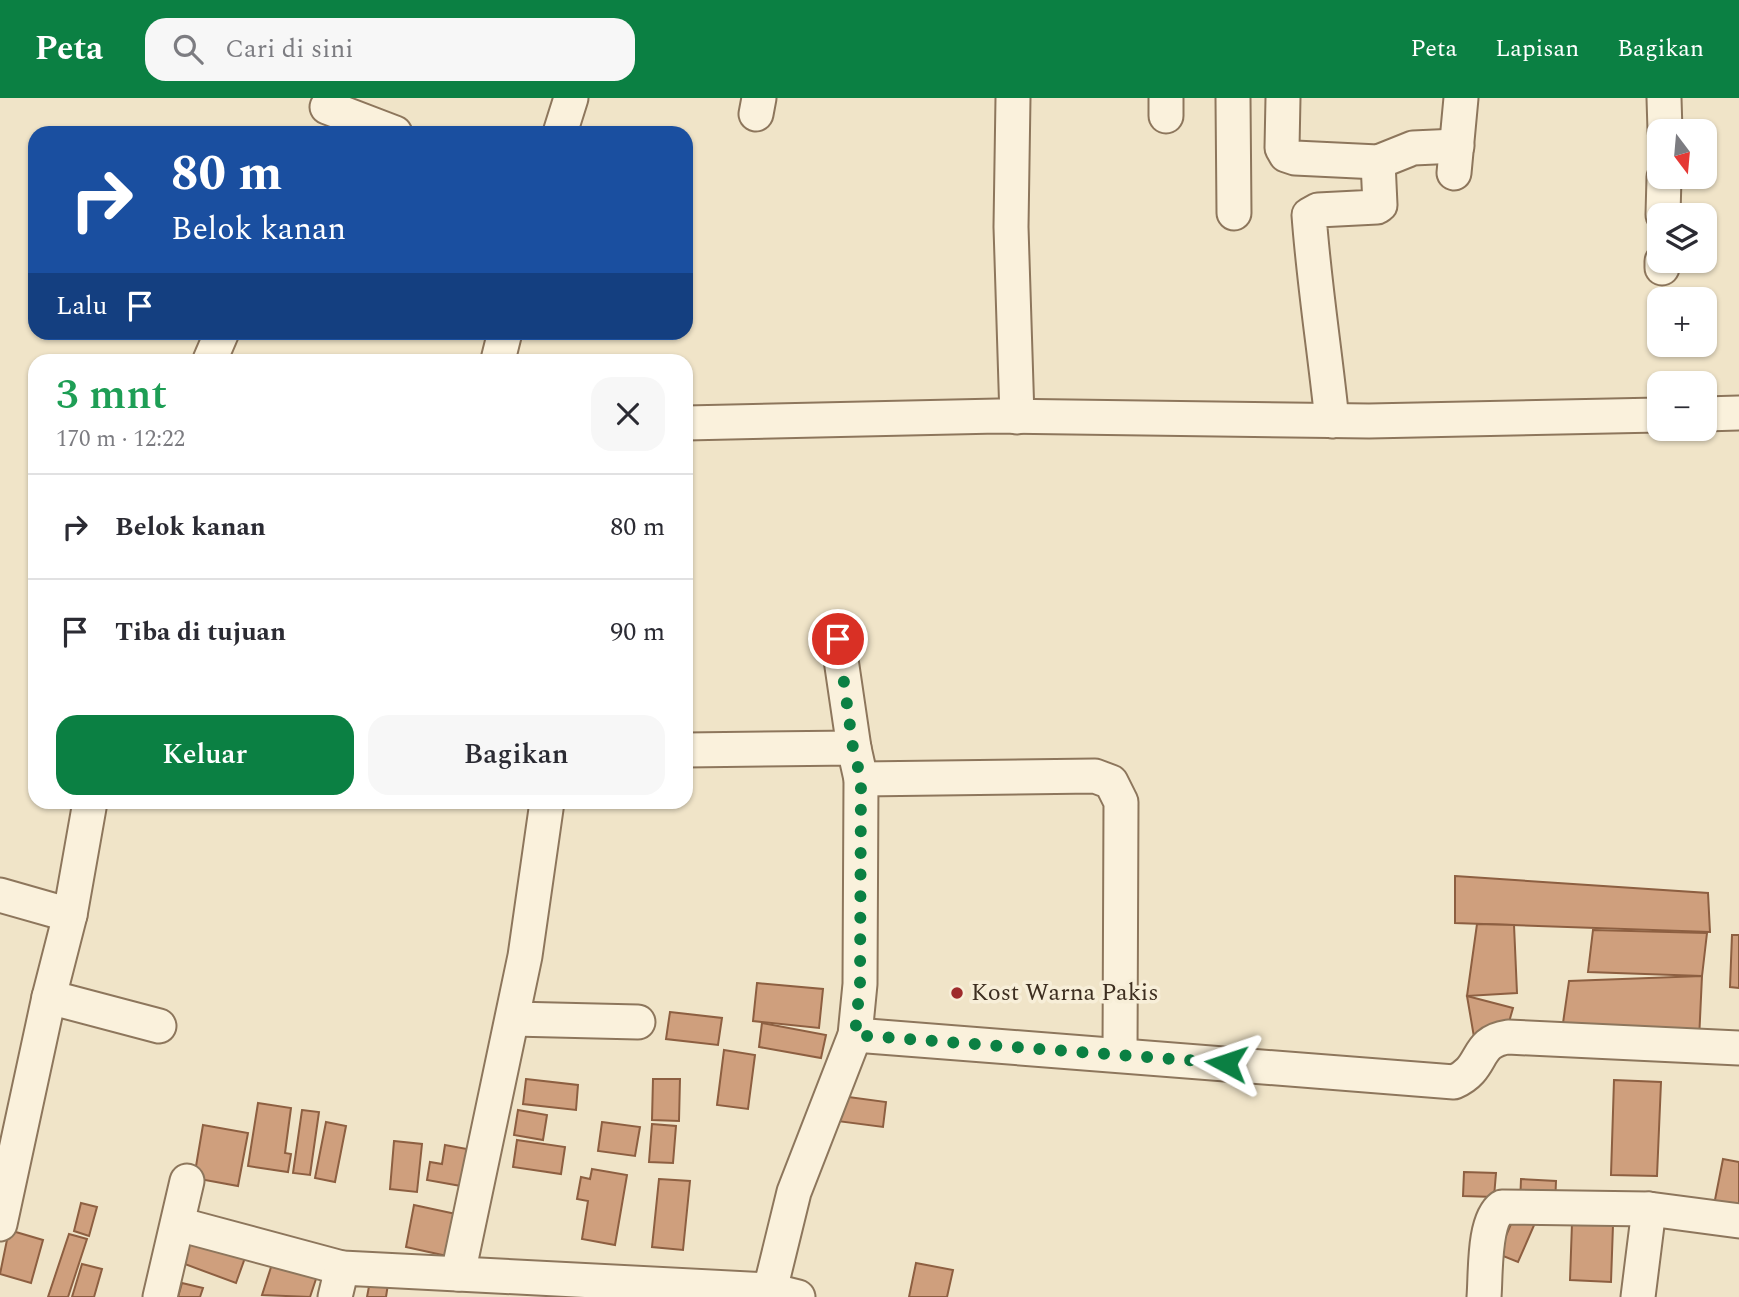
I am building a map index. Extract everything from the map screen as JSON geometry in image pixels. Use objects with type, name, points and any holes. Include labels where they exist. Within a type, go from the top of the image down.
[{"type":"street","points":[[561,126],[571,98]]},
{"type":"street","points":[[1013,98],[1011,228],[1017,417]]},
{"type":"street","points":[[1233,98],[1234,213]]},
{"type":"street","points":[[1283,98],[1282,148],[1286,155],[1346,162],[1378,162],[1413,148],[1456,160],[1461,98]]},
{"type":"street","points":[[1664,98],[1665,119]]},
{"type":"street","points":[[324,113],[371,126]]},
{"type":"street","points":[[1332,421],[1326,359],[1315,293],[1309,215],[1318,210],[1380,205],[1378,162]]},
{"type":"street","points":[[1717,414],[1739,413]]},
{"type":"street","points":[[693,423],[1017,417],[1332,421],[1647,415]]},
{"type":"street","points":[[178,1224],[339,1282],[458,1275],[784,1293],[794,1192],[855,1035],[860,984],[857,763],[838,639]]},
{"type":"street","points":[[693,751],[1095,776],[1111,782],[1121,802],[1120,1054]]},
{"type":"street","points":[[0,1224],[49,997],[70,915],[89,809]]},
{"type":"street","points":[[458,1275],[525,956],[546,809]]},
{"type":"street","points":[[0,895],[70,915]]},
{"type":"street","points":[[49,997],[159,1026]]},
{"type":"street","points":[[513,1019],[638,1021]]},
{"type":"street","points":[[855,1035],[1454,1082],[1468,1076],[1487,1044],[1495,1039],[1508,1037],[1739,1048]]},
{"type":"street","points":[[160,1297],[187,1181]]},
{"type":"street","points":[[1484,1297],[1490,1226],[1494,1213],[1502,1207],[1649,1209],[1739,1221]]},
{"type":"street","points":[[1638,1297],[1649,1209]]},
{"type":"building","points":[[1455,876],[1708,893],[1710,932],[1455,923]]},
{"type":"building","points":[[1477,924],[1514,925],[1517,993],[1467,996]]},
{"type":"building","points":[[1593,930],[1707,933],[1702,976],[1588,972]]},
{"type":"building","points":[[1732,935],[1739,935],[1739,988],[1730,987]]},
{"type":"building","points":[[1702,976],[1699,1040],[1561,1037],[1569,981]]},
{"type":"building","points":[[757,983],[823,989],[819,1028],[753,1021]]},
{"type":"building","points":[[1467,996],[1513,1008],[1505,1036],[1474,1037]]},
{"type":"building","points":[[670,1012],[722,1018],[718,1045],[666,1039]]},
{"type":"building","points":[[762,1023],[826,1035],[821,1058],[759,1047]]},
{"type":"building","points":[[724,1050],[755,1055],[748,1109],[717,1105]]},
{"type":"building","points":[[526,1079],[578,1085],[576,1110],[523,1104]]},
{"type":"building","points":[[653,1079],[680,1079],[679,1121],[652,1120]]},
{"type":"building","points":[[1614,1080],[1661,1082],[1657,1176],[1611,1175]]},
{"type":"building","points":[[841,1096],[886,1102],[883,1127],[837,1121]]},
{"type":"building","points":[[258,1103],[291,1108],[285,1153],[291,1154],[288,1172],[248,1166]]},
{"type":"building","points":[[302,1110],[319,1112],[310,1175],[293,1173]]},
{"type":"building","points":[[518,1110],[547,1115],[543,1140],[514,1135]]},
{"type":"building","points":[[326,1122],[346,1126],[335,1182],[315,1178]]},
{"type":"building","points":[[602,1122],[640,1127],[635,1156],[598,1151]]},
{"type":"building","points":[[652,1124],[676,1126],[673,1163],[649,1162]]},
{"type":"building","points":[[203,1125],[248,1133],[238,1186],[194,1178]]},
{"type":"building","points":[[517,1140],[565,1147],[561,1174],[513,1167]]},
{"type":"building","points":[[394,1141],[422,1144],[417,1192],[390,1189]]},
{"type":"building","points":[[445,1145],[467,1149],[461,1186],[427,1180],[430,1162],[442,1164]]},
{"type":"building","points":[[1723,1159],[1739,1162],[1739,1215],[1713,1210]]},
{"type":"building","points":[[592,1169],[627,1175],[615,1245],[582,1239],[588,1201],[577,1199],[581,1177],[590,1179]]},
{"type":"building","points":[[1464,1172],[1496,1173],[1494,1197],[1463,1196]]},
{"type":"building","points":[[659,1179],[690,1181],[683,1250],[652,1247]]},
{"type":"building","points":[[1521,1179],[1556,1181],[1555,1206],[1520,1205]]},
{"type":"building","points":[[81,1203],[97,1207],[89,1236],[74,1231]]},
{"type":"building","points":[[414,1205],[456,1214],[447,1256],[406,1247]]},
{"type":"building","points":[[1515,1215],[1535,1223],[1518,1262],[1498,1254]]},
{"type":"building","points":[[1572,1223],[1613,1225],[1611,1282],[1570,1280]]},
{"type":"building","points":[[9,1230],[43,1240],[31,1283],[0,1274]]},
{"type":"building","points":[[69,1234],[87,1239],[68,1297],[48,1297]]},
{"type":"building","points":[[192,1235],[246,1255],[236,1283],[182,1263]]},
{"type":"building","points":[[273,1261],[317,1276],[310,1297],[262,1295]]},
{"type":"building","points":[[916,1263],[953,1270],[947,1297],[909,1297]]},
{"type":"building","points":[[82,1264],[102,1269],[94,1297],[72,1297]]},
{"type":"building","points":[[370,1281],[388,1284],[386,1297],[367,1297]]},
{"type":"building","points":[[182,1283],[203,1288],[200,1297],[178,1297]]},
{"type":"place","name":"Kost Warna Pakis","points":[[957,993]]},
{"type":"route","points":[[838,639],[853,748],[861,779],[860,984],[855,1035],[1226,1063]]}]
